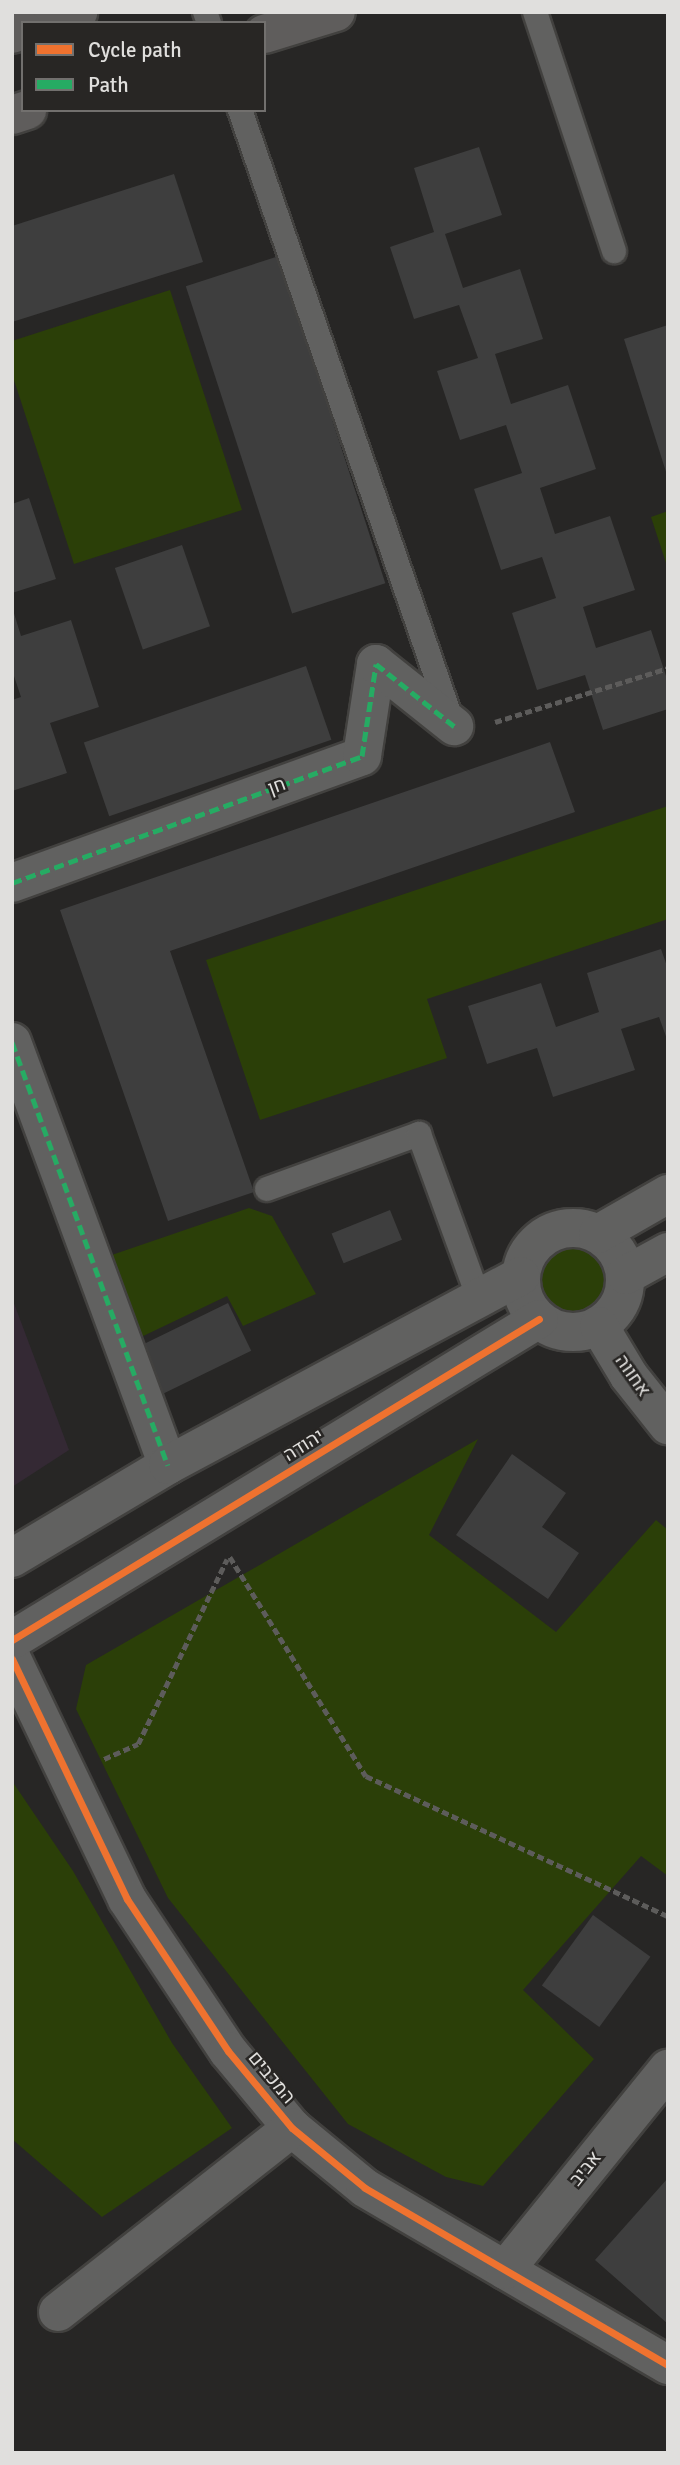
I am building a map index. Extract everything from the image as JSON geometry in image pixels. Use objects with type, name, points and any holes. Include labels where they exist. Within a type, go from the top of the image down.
[{"type":"main road","points":[[51,21],[78,12]]},
{"type":"main road","points":[[266,33],[336,12]]},
{"type":"street","name":"חן","points":[[12,883],[362,756],[376,664],[470,725]]},
{"type":"street","points":[[12,1042],[168,1465]]},
{"type":"street","points":[[598,1234],[668,1194]]},
{"type":"street","points":[[565,1228],[598,1234],[621,1258],[625,1275],[619,1305],[598,1326],[561,1330],[539,1318],[526,1299],[521,1276],[525,1259],[548,1234],[565,1228]]},
{"type":"street","points":[[625,1275],[668,1252]]},
{"type":"street","points":[[12,1558],[168,1465],[521,1276]]},
{"type":"street","name":"יהודה","points":[[12,1640],[201,1528],[539,1318]]},
{"type":"street","name":"אחווה","points":[[598,1326],[629,1376],[668,1425]]},
{"type":"street","name":"המכבים","points":[[12,1659],[127,1899],[176,1979],[292,2128],[365,2188],[668,2365]]},
{"type":"street","name":"אביב","points":[[505,2270],[668,2069]]},
{"type":"street","points":[[58,2312],[292,2128]]},
{"type":"lane","points":[[534,12],[614,251]]},
{"type":"lane","points":[[241,112],[470,725]]},
{"type":"lane","points":[[267,1189],[419,1134],[479,1299]]},
{"type":"path","points":[[470,725],[668,668]]},
{"type":"path","points":[[201,1528],[229,1555],[366,1776],[668,1916]]},
{"type":"path","points":[[67,1775],[138,1744],[229,1555]]},
{"type":"shaded area","points":[[12,1298],[69,1450],[12,1487]]},
{"type":"green space","points":[[170,290],[242,510],[74,564],[12,374],[12,341]]},
{"type":"green space","points":[[668,511],[668,569],[651,517]]},
{"type":"green space","points":[[668,806],[668,919],[427,999],[447,1058],[260,1120],[206,960]]},
{"type":"green space","points":[[249,1208],[272,1216],[316,1294],[243,1326],[227,1296],[137,1339],[103,1258]]},
{"type":"green space","points":[[573,1240],[588,1243],[605,1257],[612,1279],[609,1294],[595,1311],[573,1318],[558,1315],[541,1301],[534,1279],[537,1264],[551,1247]]},
{"type":"green space","points":[[478,1439],[429,1535],[556,1632],[656,1520],[668,1530],[668,1876],[641,1856],[523,1990],[594,2059],[483,2186],[446,2177],[348,2124],[168,1898],[76,1709],[86,1665]]},
{"type":"green space","points":[[12,1781],[73,1871],[172,2043],[232,2128],[102,2217],[12,2139]]},
{"type":"building","points":[[479,147],[502,215],[445,234],[463,288],[520,269],[543,339],[495,354],[511,404],[568,385],[596,469],[540,488],[555,534],[610,516],[635,590],[583,607],[596,648],[651,630],[668,682],[668,709],[603,730],[585,675],[537,690],[512,613],[556,598],[542,557],[501,570],[474,489],[522,473],[506,425],[460,440],[437,371],[478,358],[459,305],[414,319],[390,247],[434,232],[414,168]]},
{"type":"building","points":[[174,174],[203,262],[12,322],[12,226]]},
{"type":"building","points":[[279,256],[385,583],[292,613],[186,286]]},
{"type":"building","points":[[668,325],[668,475],[667,475],[624,339]]},
{"type":"building","points":[[29,498],[56,579],[12,593],[12,504]]},
{"type":"building","points":[[182,545],[210,626],[143,649],[115,568]]},
{"type":"building","points":[[13,610],[21,636],[71,620],[99,707],[50,723],[67,773],[12,791],[12,700],[21,697],[12,670]]},
{"type":"building","points":[[306,666],[331,740],[109,816],[84,743]]},
{"type":"building","points":[[550,742],[575,812],[170,951],[254,1192],[168,1221],[60,910]]},
{"type":"building","points":[[661,949],[668,969],[668,1042],[659,1017],[621,1029],[635,1070],[553,1097],[537,1048],[487,1064],[468,1006],[541,983],[556,1027],[599,1012],[587,973]]},
{"type":"building","points":[[390,1210],[402,1240],[344,1263],[332,1234]]},
{"type":"building","points":[[228,1303],[251,1351],[164,1393],[141,1346]]},
{"type":"building","points":[[512,1454],[566,1493],[542,1527],[579,1553],[548,1599],[456,1535]]},
{"type":"building","points":[[593,1915],[650,1957],[599,2027],[542,1985]]},
{"type":"building","points":[[668,2178],[668,2324],[595,2260]]},
{"type":"marked path","points":[[12,883],[362,756],[376,664],[454,726]]},
{"type":"marked path","points":[[12,1042],[168,1465]]},
{"type":"cycle path","points":[[12,1640],[539,1319]]},
{"type":"cycle path","points":[[12,1659],[127,1899],[228,2051],[292,2128],[365,2188],[668,2365]]}]
